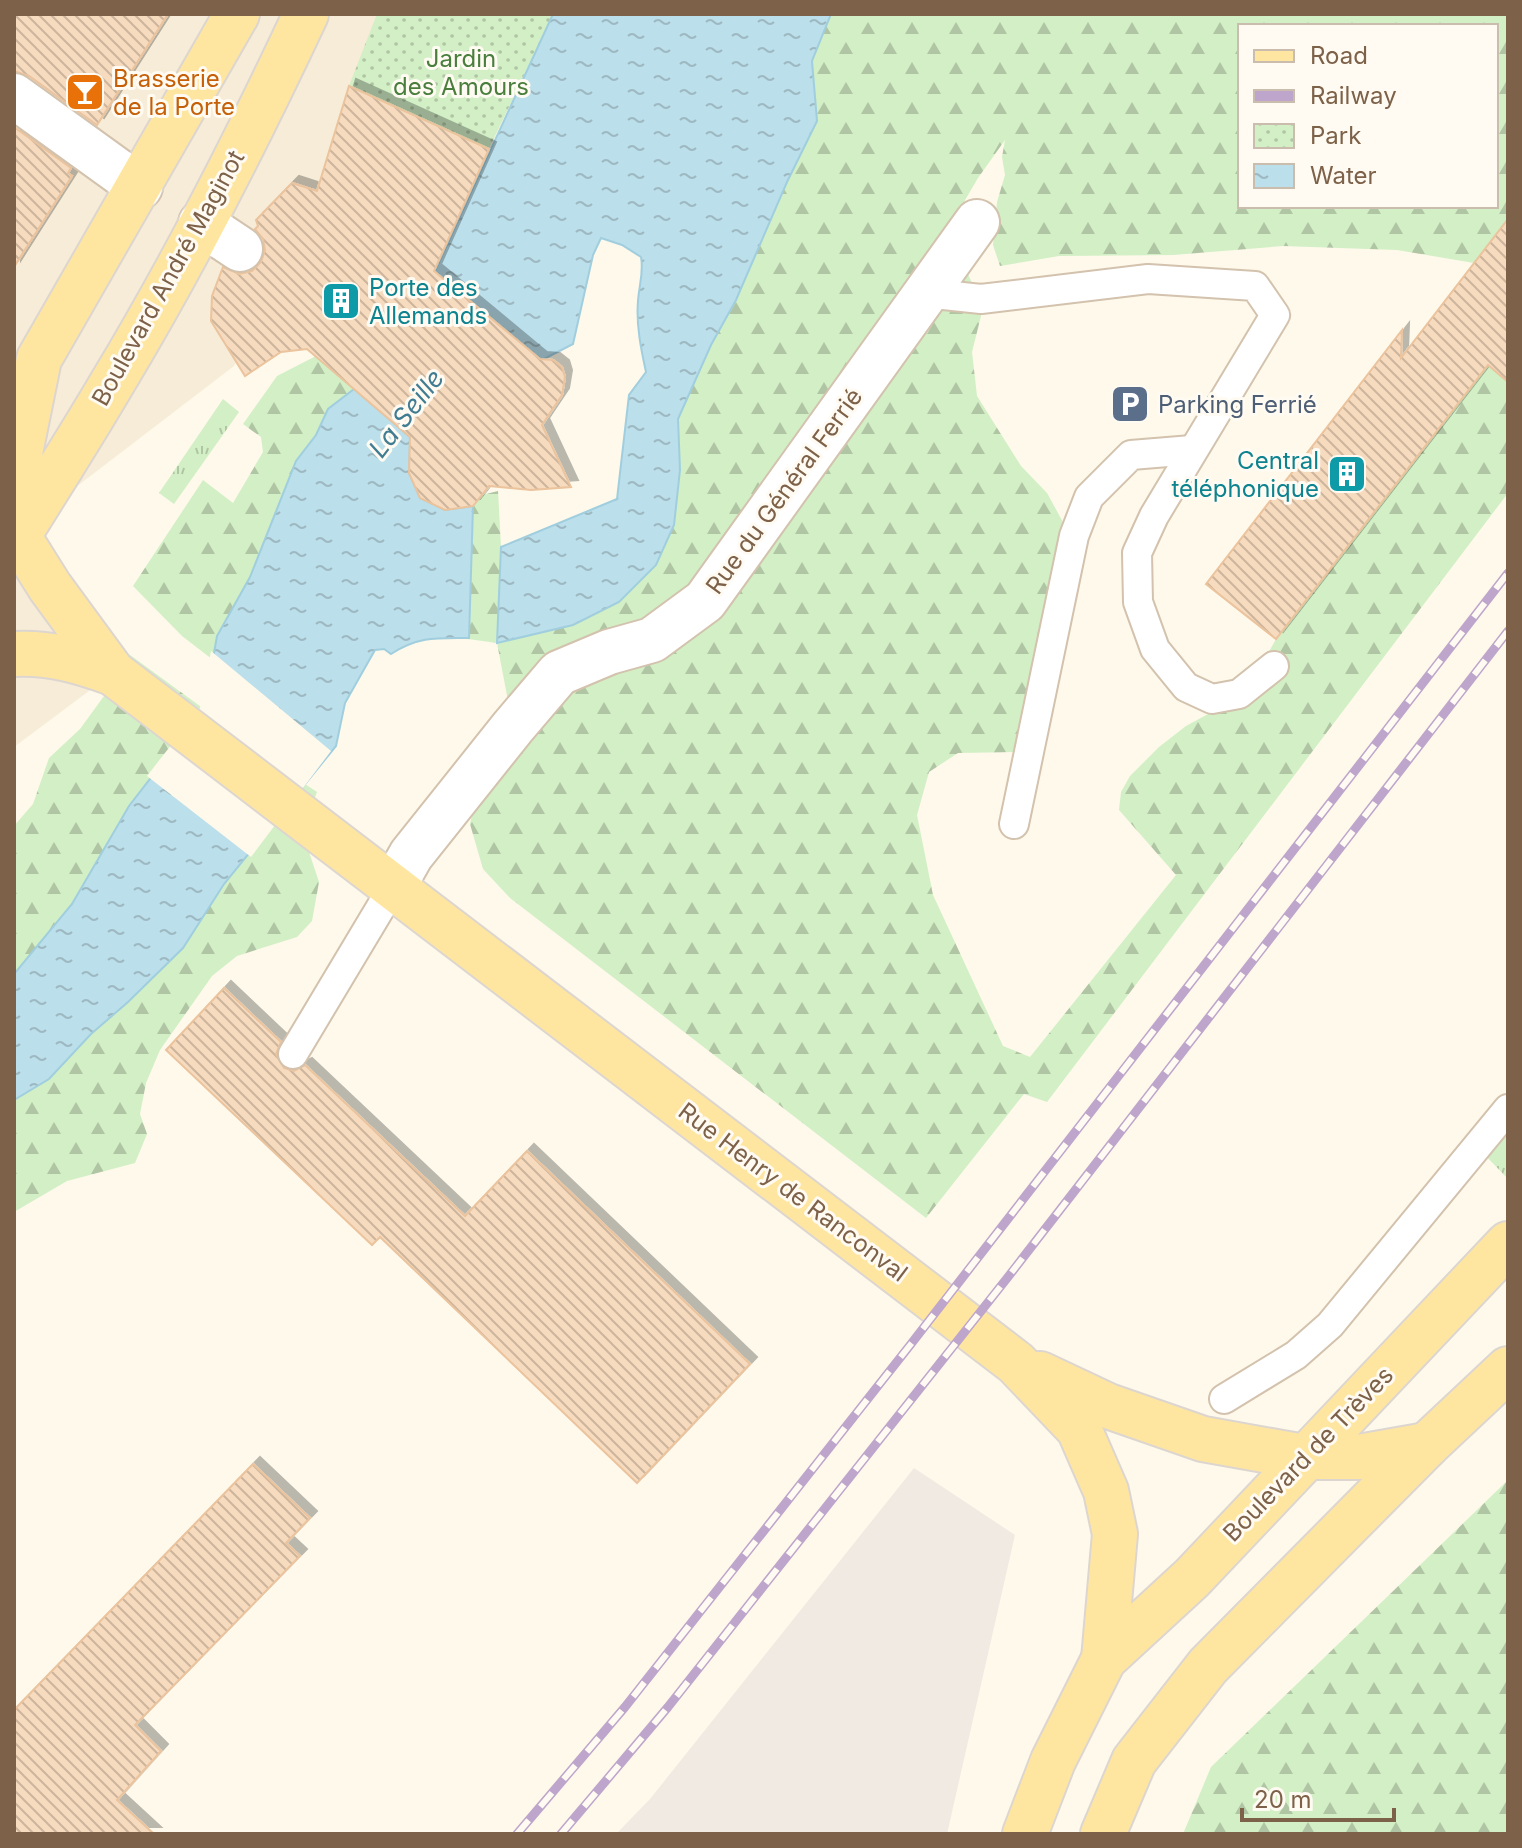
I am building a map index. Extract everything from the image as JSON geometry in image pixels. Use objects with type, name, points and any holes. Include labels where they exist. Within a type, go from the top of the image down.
[{"type":"main road","points":[[113,673],[16,537],[15,492],[27,369],[140,187],[237,14]]},
{"type":"main road","name":"Boulevard André Maginot","points":[[16,537],[112,384],[264,103],[306,14]]},
{"type":"main road","points":[[14,654],[77,660],[113,673]]},
{"type":"main road","name":"Rue Henry de Ranconval","points":[[113,673],[1016,1363],[1079,1429],[1106,1491],[1115,1534],[1104,1659]]},
{"type":"main road","name":"Boulevard de Trèves","points":[[1104,1659],[1192,1578],[1508,1244]]},
{"type":"main road","points":[[1016,1363],[1108,1406],[1203,1439],[1304,1457],[1359,1457],[1427,1445]]},
{"type":"main road","points":[[1103,1834],[1134,1761],[1199,1676],[1427,1445],[1508,1369]]},
{"type":"main road","points":[[1025,1834],[1053,1761],[1104,1659]]},
{"type":"street","points":[[14,96],[140,187]]},
{"type":"street","name":"Rue du Général Ferrié","points":[[393,887],[411,855],[559,673],[609,652],[652,640],[705,601],[977,222]]},
{"type":"street","points":[[201,223],[240,249]]},
{"type":"lane","points":[[925,293],[981,299],[1148,279],[1255,286],[1275,315],[1154,516],[1137,553],[1138,602],[1155,649],[1186,687],[1212,699],[1239,694],[1274,666]]},
{"type":"lane","points":[[1014,824],[1074,536],[1089,497],[1131,455],[1192,450]]},
{"type":"lane","points":[[293,1054],[393,887]]},
{"type":"lane","points":[[1224,1399],[1296,1355],[1330,1325],[1508,1109]]},
{"type":"shaded area","points":[[14,14],[405,14],[234,366],[29,523],[113,673],[14,747]]},
{"type":"shaded area","points":[[914,1468],[1015,1535],[947,1834],[616,1834],[650,1799]]},
{"type":"green space","name":"Jardin des Amours","points":[[377,14],[553,14],[489,149],[349,86]]},
{"type":"green space","points":[[831,14],[1508,14],[1508,219],[1474,263],[1397,250],[1283,246],[1173,255],[1059,256],[1000,266],[993,245],[997,202],[1005,175],[1002,157],[1005,140],[948,229],[983,308],[972,352],[977,396],[1021,466],[1047,493],[1064,524],[1059,565],[1016,752],[958,753],[929,772],[917,815],[933,895],[1003,1046],[1030,1057],[1176,875],[1119,810],[1121,792],[1130,776],[1159,747],[1253,680],[1276,639],[1488,365],[1501,376],[1508,367],[1508,493],[1047,1102],[1024,1094],[926,1218],[510,898],[483,869],[470,824],[483,765],[513,727],[497,643],[442,638],[416,642],[391,654],[384,649],[375,650],[345,703],[336,746],[331,751],[182,636],[133,586],[203,480],[233,503],[263,452],[261,437],[243,424],[277,376],[316,356],[410,437],[409,473],[420,498],[445,510],[460,509],[473,506],[482,495],[498,491],[501,547],[498,643],[573,625],[674,525],[680,470],[678,419],[817,121],[812,61]]},
{"type":"green space","points":[[223,399],[239,412],[174,504],[159,493]]},
{"type":"green space","points":[[130,655],[204,709],[129,806],[72,904],[14,974],[14,826],[33,804],[49,758],[80,729],[123,670]]},
{"type":"green space","points":[[305,784],[317,792],[307,817],[305,840],[319,882],[312,921],[297,937],[237,956],[212,976],[160,1050],[146,1083],[140,1114],[147,1134],[135,1163],[67,1181],[14,1212],[14,1100],[49,1079],[91,1034],[183,948],[224,884]]},
{"type":"green space","points":[[1508,1122],[1508,1179],[1483,1153]]},
{"type":"green space","points":[[1508,1480],[1508,1834],[1183,1834],[1211,1767]]},
{"type":"water","points":[[553,14],[831,14],[812,61],[817,121],[678,419],[680,470],[674,525],[656,565],[619,602],[573,625],[497,643],[501,547],[617,499],[629,395],[646,372],[638,319],[641,257],[622,245],[601,238],[593,255],[573,344],[542,360],[435,271]]},
{"type":"water","points":[[354,389],[410,437],[409,473],[420,498],[445,510],[473,506],[469,638],[420,641],[391,654],[384,649],[375,650],[345,703],[336,746],[224,884],[183,948],[91,1034],[49,1079],[14,1100],[14,974],[72,904],[129,806],[204,709],[217,636],[250,577],[296,461],[316,435],[328,409]]},
{"type":"pier","points":[[211,651],[331,751],[251,857],[147,776],[200,708]]},
{"type":"building","points":[[14,14],[168,14],[97,125],[29,76],[14,71]]},
{"type":"building","name":"Porte des Allemands","points":[[349,86],[489,149],[434,271],[540,359],[553,360],[562,367],[565,377],[562,395],[542,425],[571,487],[531,490],[489,486],[473,506],[445,510],[420,498],[409,473],[410,437],[307,349],[281,352],[245,376],[211,321],[212,296],[223,267],[239,274],[252,271],[261,262],[265,250],[263,239],[255,229],[258,226],[256,220],[292,183],[317,191]]},
{"type":"building","points":[[14,127],[71,168],[68,173],[72,176],[14,267]]},
{"type":"building","name":"Central téléphonique","points":[[1508,219],[1508,382],[1488,365],[1276,639],[1206,584],[1402,330],[1401,358]]},
{"type":"building","points":[[224,988],[281,1042],[276,1054],[284,1068],[294,1071],[305,1065],[465,1216],[527,1151],[750,1364],[637,1483],[380,1237],[372,1245],[166,1050]]},
{"type":"building","points":[[253,1464],[310,1518],[286,1543],[300,1556],[135,1725],[161,1751],[117,1800],[154,1834],[14,1834],[14,1710]]},
{"type":"railway","points":[[517,1834],[625,1707],[911,1344],[1508,573]]},
{"type":"railway","points":[[561,1834],[668,1707],[1008,1277],[1508,631]]},
{"type":"place","name":"Brasserie de la Porte","points":[[85,92]]},
{"type":"place","name":"Porte des Allemands","points":[[341,301]]},
{"type":"place","name":"Parking Ferrié","points":[[1130,404]]},
{"type":"place","name":"Central téléphonique","points":[[1347,474]]},
{"type":"water label","name":"La Seille","points":[[406,413]]}]
